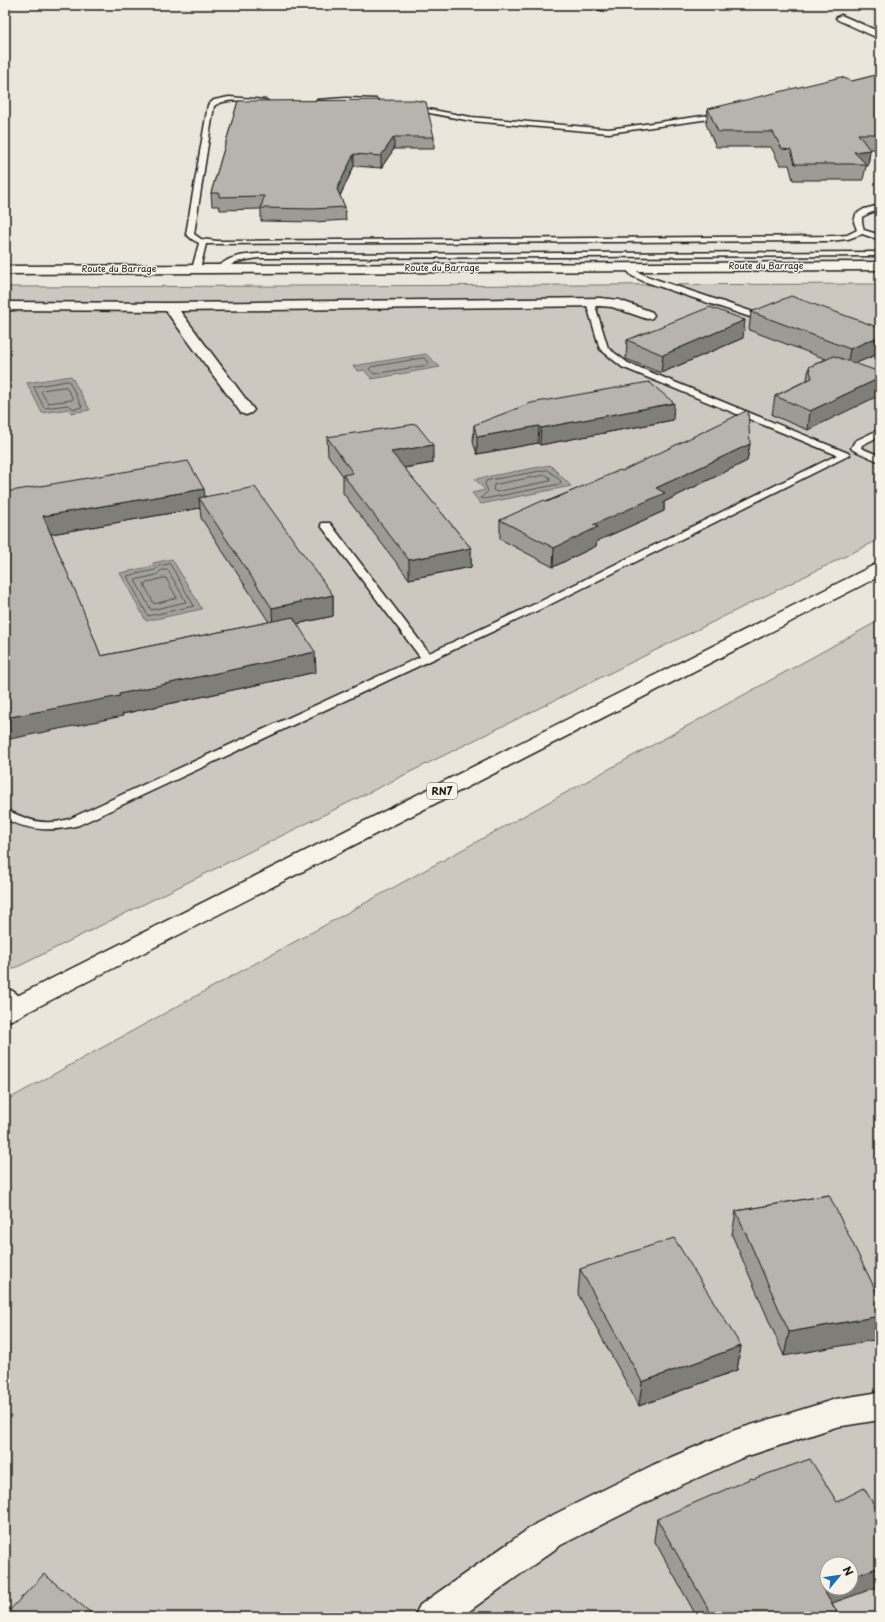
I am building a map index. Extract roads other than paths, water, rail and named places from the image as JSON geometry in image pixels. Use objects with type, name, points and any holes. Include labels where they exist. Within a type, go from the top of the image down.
[{"type":"main road","points":[[604,9],[618,5]]},
{"type":"main road","points":[[841,18],[880,36]]},
{"type":"main road","name":"Route du Barrage","points":[[5,270],[880,266]]},
{"type":"main road","points":[[5,306],[170,307],[590,302],[614,303],[647,315]]},
{"type":"main road","points":[[170,307],[246,410]]},
{"type":"main road","name":"RN7","points":[[8,1006],[880,570]]},
{"type":"main road","points":[[432,1617],[549,1534],[665,1476],[735,1446],[836,1413],[880,1406]]},
{"type":"lane","points":[[586,5],[604,9]]},
{"type":"lane","points":[[272,103],[228,100],[214,102],[211,105],[190,234],[194,238],[203,241],[224,243],[826,239],[850,236],[861,231],[880,238]]},
{"type":"lane","points":[[306,103],[346,100],[383,102]]},
{"type":"lane","points":[[403,106],[471,120],[608,131],[688,122],[734,113]]},
{"type":"lane","points":[[861,231],[858,222],[859,216],[867,211],[880,207]]},
{"type":"lane","points":[[196,269],[203,241]]},
{"type":"lane","points":[[221,269],[232,260],[258,256],[880,254]]},
{"type":"lane","points":[[628,267],[636,274],[646,279],[762,318]]},
{"type":"lane","points":[[5,814],[19,822],[42,827],[60,827],[74,822],[541,605],[845,455],[625,365],[604,349],[590,302]]},
{"type":"lane","points":[[880,432],[856,445],[858,450],[880,459]]},
{"type":"lane","points":[[326,525],[426,658]]},
{"type":"water","points":[[426,354],[440,367],[372,379],[364,370],[358,371],[353,366]]},
{"type":"water","points":[[71,376],[90,410],[71,413],[69,409],[42,413],[27,383]]},
{"type":"water","points":[[550,465],[571,486],[481,504],[472,493],[485,490],[475,479]]},
{"type":"water","points":[[172,559],[202,609],[146,621],[120,573],[154,566],[153,563]]}]
